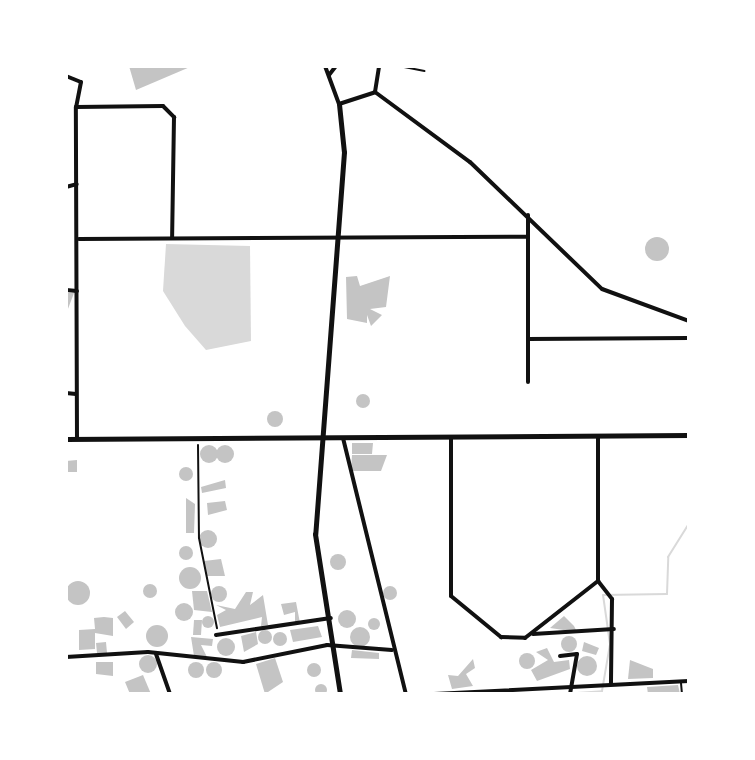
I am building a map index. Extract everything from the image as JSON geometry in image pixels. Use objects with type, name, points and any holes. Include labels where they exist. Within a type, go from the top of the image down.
[{"type":"street","points":[[325,66],[339,104],[344,152],[315,534],[331,618],[340,694]]},
{"type":"street","points":[[329,75],[336,66]]},
{"type":"street","points":[[375,92],[379,66]]},
{"type":"street","points":[[66,76],[81,82],[76,107],[77,439]]},
{"type":"street","points":[[339,104],[375,92]]},
{"type":"street","points":[[375,92],[528,215],[602,289],[689,321]]},
{"type":"street","points":[[76,107],[163,106],[174,117],[172,238]]},
{"type":"street","points":[[66,187],[77,184]]},
{"type":"street","points":[[528,215],[528,382]]},
{"type":"street","points":[[78,239],[528,237]]},
{"type":"street","points":[[66,290],[77,291]]},
{"type":"street","points":[[528,339],[689,338]]},
{"type":"street","points":[[66,393],[76,394]]},
{"type":"street","points":[[66,439],[689,435]]},
{"type":"street","points":[[598,436],[598,581],[612,599],[614,629],[608,684]]},
{"type":"street","points":[[343,438],[392,650],[406,694]]},
{"type":"street","points":[[451,438],[451,596],[501,637],[614,629]]},
{"type":"street","points":[[533,634],[598,581]]},
{"type":"street","points":[[216,635],[331,618]]},
{"type":"street","points":[[66,657],[156,654],[243,662],[335,645],[392,650]]},
{"type":"street","points":[[156,654],[170,694]]},
{"type":"street","points":[[560,656],[577,654],[570,694]]},
{"type":"street","points":[[434,694],[689,681]]},
{"type":"lane","points":[[681,680],[682,694]]},
{"type":"path","points":[[399,66],[425,71]]},
{"type":"path","points":[[198,438],[199,538],[216,635]]},
{"type":"shaded area","points":[[166,244],[250,246],[251,341],[206,350],[185,326],[163,291]]},
{"type":"building","points":[[129,66],[190,66],[190,67],[136,90]]},
{"type":"building","points":[[657,237],[666,240],[669,249],[666,258],[657,261],[648,258],[645,249],[648,240]]},
{"type":"building","points":[[357,276],[360,286],[390,276],[386,307],[370,309],[382,315],[371,326],[367,315],[367,323],[347,319],[346,277]]},
{"type":"building","points":[[66,293],[74,293],[66,314]]},
{"type":"building","points":[[363,394],[370,401],[363,408],[356,401]]},
{"type":"building","points":[[272,411],[278,411],[283,419],[281,425],[272,427],[267,422],[267,416]]},
{"type":"building","points":[[352,443],[373,443],[372,454],[352,454]]},
{"type":"building","points":[[209,445],[218,454],[209,463],[200,454]]},
{"type":"building","points":[[225,445],[234,454],[225,463],[216,454]]},
{"type":"building","points":[[352,455],[387,455],[381,471],[351,471]]},
{"type":"building","points":[[77,460],[77,472],[66,472],[66,461]]},
{"type":"building","points":[[186,467],[193,474],[186,481],[179,474]]},
{"type":"building","points":[[225,480],[226,488],[202,493],[201,487]]},
{"type":"building","points":[[186,498],[195,504],[194,533],[186,533]]},
{"type":"building","points":[[225,501],[227,510],[208,515],[207,503]]},
{"type":"building","points":[[208,530],[217,539],[208,548],[199,539]]},
{"type":"building","points":[[186,546],[193,553],[186,560],[179,553]]},
{"type":"building","points":[[335,554],[341,554],[346,562],[344,568],[335,570],[330,565],[330,559]]},
{"type":"building","points":[[221,559],[225,576],[206,576],[204,561]]},
{"type":"building","points":[[190,567],[198,570],[201,578],[198,586],[190,589],[182,586],[179,578],[182,570]]},
{"type":"building","points":[[78,581],[89,588],[90,593],[83,604],[78,605],[67,598],[66,593],[73,582]]},
{"type":"building","points":[[150,584],[157,591],[150,598],[143,591]]},
{"type":"building","points":[[219,586],[227,594],[219,602],[211,594]]},
{"type":"building","points":[[390,586],[397,593],[390,600],[383,593]]},
{"type":"building","points":[[192,591],[207,591],[212,612],[194,610]]},
{"type":"building","points":[[246,592],[253,592],[250,605],[263,595],[268,625],[261,626],[262,617],[220,627],[217,615],[226,610],[216,605],[235,609]]},
{"type":"building","points":[[296,602],[300,623],[295,624],[295,612],[284,615],[281,604]]},
{"type":"building","points":[[184,603],[193,612],[184,621],[175,612]]},
{"type":"building","points":[[347,610],[356,619],[347,628],[338,619]]},
{"type":"building","points":[[125,611],[134,622],[126,629],[117,617]]},
{"type":"building","points":[[564,616],[574,626],[577,632],[550,628]]},
{"type":"building","points":[[203,617],[213,617],[213,627],[203,627]]},
{"type":"building","points":[[94,618],[113,618],[113,636],[95,633],[95,649],[79,650],[79,630],[95,629]]},
{"type":"building","points":[[374,618],[380,624],[374,630],[368,624]]},
{"type":"building","points":[[194,620],[202,620],[201,635],[193,635]]},
{"type":"building","points":[[157,625],[165,628],[168,636],[165,644],[157,647],[149,644],[146,636],[149,628]]},
{"type":"building","points":[[318,626],[322,637],[293,642],[290,630]]},
{"type":"building","points":[[360,627],[367,630],[370,637],[367,644],[360,647],[353,644],[350,637],[353,630]]},
{"type":"building","points":[[265,630],[272,637],[265,644],[258,637]]},
{"type":"building","points":[[256,632],[258,644],[244,652],[241,636]]},
{"type":"building","points":[[280,632],[287,639],[280,646],[273,639]]},
{"type":"building","points":[[569,636],[575,638],[575,650],[569,652],[563,650],[561,644],[563,638]]},
{"type":"building","points":[[191,637],[213,639],[212,646],[201,645],[207,657],[194,656]]},
{"type":"building","points":[[226,638],[235,647],[226,656],[217,647]]},
{"type":"building","points":[[106,642],[107,653],[97,653],[96,643]]},
{"type":"building","points":[[584,642],[599,648],[596,655],[582,651]]},
{"type":"building","points":[[547,648],[554,662],[569,660],[570,669],[537,681],[531,670],[548,660],[536,652]]},
{"type":"building","points":[[352,650],[379,653],[379,659],[351,658]]},
{"type":"building","points":[[527,653],[533,655],[533,667],[527,669],[521,667],[519,661],[521,655]]},
{"type":"building","points":[[148,655],[157,664],[148,673],[139,664]]},
{"type":"building","points":[[587,656],[594,659],[597,666],[594,673],[587,676],[580,673],[577,666],[580,659]]},
{"type":"building","points":[[275,658],[283,682],[265,694],[256,664]]},
{"type":"building","points":[[473,659],[475,668],[466,674],[473,686],[452,689],[448,675],[458,676]]},
{"type":"building","points":[[630,660],[653,669],[653,678],[628,679]]},
{"type":"building","points":[[96,662],[113,662],[113,676],[96,674]]},
{"type":"building","points":[[193,662],[199,662],[204,670],[202,676],[193,678],[188,673],[188,667]]},
{"type":"building","points":[[214,662],[220,664],[220,676],[214,678],[208,676],[206,670],[208,664]]},
{"type":"building","points":[[314,663],[321,670],[314,677],[307,670]]},
{"type":"building","points":[[143,675],[151,694],[130,694],[125,682]]},
{"type":"building","points":[[321,684],[327,690],[321,696],[315,690]]},
{"type":"building","points":[[678,685],[680,694],[648,694],[647,687]]},
{"type":"waterway","points":[[563,694],[602,691],[610,644],[603,595],[667,594],[668,557],[689,524]]}]
